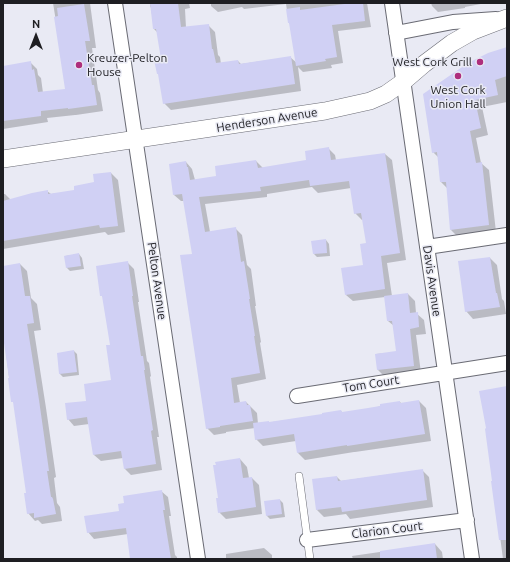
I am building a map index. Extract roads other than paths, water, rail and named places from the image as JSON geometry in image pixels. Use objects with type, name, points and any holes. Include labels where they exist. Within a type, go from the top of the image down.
[{"type":"street","name":"Pelton Avenue","points":[[116,3],[198,559]]},
{"type":"street","name":"Davis Avenue","points":[[392,3],[472,559]]},
{"type":"street","name":"Henderson Avenue","points":[[3,159],[333,110],[370,101],[386,94],[403,82],[452,43],[473,31],[507,18]]},
{"type":"street","name":"Henderson Avenue","points":[[396,33],[453,22],[507,18]]},
{"type":"street","points":[[427,247],[507,235]]},
{"type":"street","name":"Tom Court","points":[[297,396],[507,363]]},
{"type":"street","name":"Clarion Court","points":[[307,540],[466,520]]},
{"type":"lane","points":[[299,476],[310,559]]},
{"type":"place","name":"West Cork Grill","points":[[480,62]]},
{"type":"place","name":"Kreuzer-Pelton House","points":[[79,65]]},
{"type":"place","name":"West Cork Union Hall","points":[[458,76]]}]
